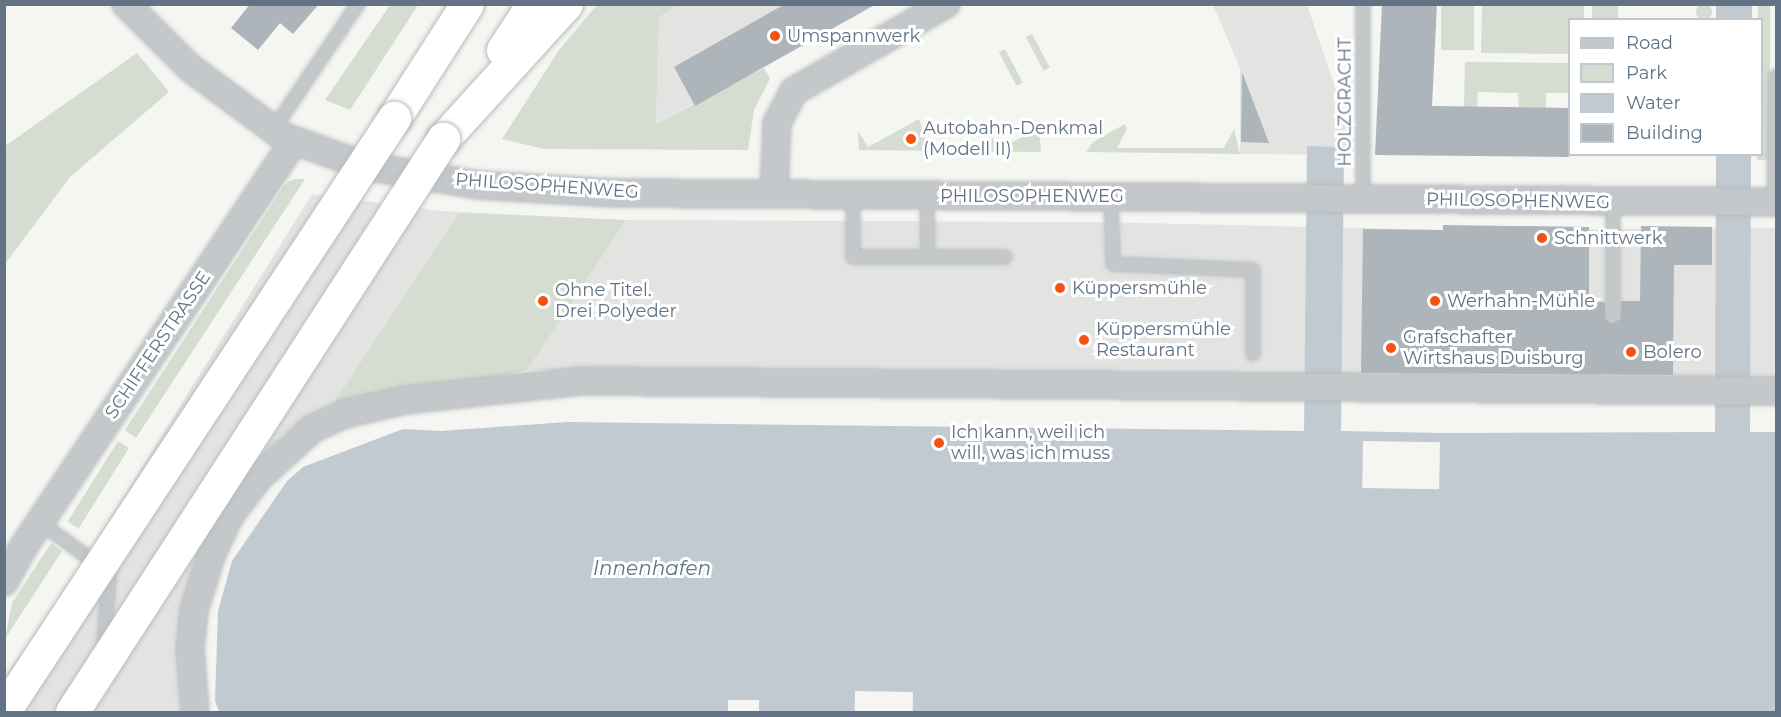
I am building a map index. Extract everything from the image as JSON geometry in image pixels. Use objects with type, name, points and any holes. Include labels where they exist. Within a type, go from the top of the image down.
[{"type":"highway","points":[[4,711],[467,4]]},
{"type":"highway","points":[[72,712],[533,4]]},
{"type":"highway","points":[[443,139],[566,4]]},
{"type":"street","name":"PHILOSOPHENWEG","points":[[126,4],[189,67],[283,136],[365,166],[478,185],[613,192],[1768,202]]},
{"type":"street","points":[[774,193],[777,123],[794,91],[945,4]]},
{"type":"street","name":"SCHIFFERSTRASSE","points":[[4,582],[14,556],[41,523],[283,136]]},
{"type":"street","points":[[195,712],[190,650],[194,610],[212,553],[230,515],[287,450],[312,429],[344,414],[405,400],[581,381],[1765,391]]},
{"type":"lane","points":[[283,136],[358,4]]},
{"type":"lane","name":"HOLZGRACHT","points":[[1358,199],[1369,82],[1363,4]]},
{"type":"lane","points":[[1768,202],[1776,76]]},
{"type":"lane","points":[[853,195],[853,257],[1005,257]]},
{"type":"lane","points":[[927,195],[928,257]]},
{"type":"lane","points":[[1111,196],[1113,264],[1253,270],[1253,354]]},
{"type":"lane","points":[[1613,202],[1613,315]]},
{"type":"lane","points":[[41,523],[109,573],[101,686],[87,712]]},
{"type":"shaded area","points":[[677,5],[876,5],[656,124],[659,16]]},
{"type":"shaded area","points":[[1213,5],[1307,5],[1353,139],[1353,155],[1240,154],[1240,68]]},
{"type":"shaded area","points":[[312,194],[441,211],[626,220],[1098,222],[1443,230],[1776,228],[1776,379],[528,370],[328,412],[302,421],[281,436],[217,508],[199,550],[183,608],[177,652],[181,712],[5,712],[5,678],[86,557]]},
{"type":"green space","points":[[1701,4],[1707,4],[1712,9],[1710,18],[1698,18],[1696,15],[1696,9]]},
{"type":"green space","points":[[390,5],[418,5],[350,110],[325,100]]},
{"type":"green space","points":[[597,5],[677,5],[659,17],[656,124],[764,68],[770,79],[754,110],[748,150],[544,149],[502,139],[559,50]]},
{"type":"green space","points":[[1441,5],[1474,5],[1474,50],[1441,50]]},
{"type":"green space","points":[[1482,5],[1584,5],[1584,18],[1568,18],[1568,54],[1481,53]]},
{"type":"green space","points":[[1592,5],[1618,5],[1618,18],[1592,18]]},
{"type":"green space","points":[[1758,5],[1770,5],[1770,160],[1757,160],[1757,156],[1763,156],[1763,18],[1758,18]]},
{"type":"green space","points":[[1032,34],[1050,68],[1044,71],[1026,37]]},
{"type":"green space","points":[[1005,49],[1023,83],[1017,86],[999,52]]},
{"type":"green space","points":[[137,53],[169,92],[70,177],[5,264],[5,146]]},
{"type":"green space","points":[[1465,62],[1568,63],[1568,93],[1546,93],[1546,108],[1519,107],[1518,93],[1478,92],[1477,107],[1464,107]]},
{"type":"green space","points":[[919,119],[928,146],[979,146],[993,138],[999,149],[1039,128],[1041,152],[859,150],[858,131],[868,147]]},
{"type":"green space","points":[[1125,124],[1127,129],[1117,148],[1224,148],[1234,129],[1240,154],[1086,152],[1093,142]]},
{"type":"green space","points":[[294,179],[305,179],[136,438],[125,430],[285,184]]},
{"type":"green space","points":[[459,213],[626,220],[527,370],[328,412]]},
{"type":"green space","points":[[118,441],[129,448],[79,528],[68,522]]},
{"type":"green space","points":[[51,543],[62,551],[5,639],[12,603]]},
{"type":"water","points":[[1716,5],[1752,5],[1752,18],[1716,18]]},
{"type":"water","name":"Innenhafen","points":[[1307,146],[1344,147],[1341,431],[1715,432],[1716,156],[1751,156],[1750,432],[1776,432],[1776,712],[219,712],[215,701],[218,611],[232,561],[287,481],[303,467],[403,429],[441,431],[567,422],[1304,431]]},
{"type":"pier","points":[[1363,441],[1440,442],[1439,489],[1362,488]]},
{"type":"pier","points":[[855,691],[913,692],[913,712],[855,712]]},
{"type":"pier","points":[[728,700],[759,700],[759,712],[728,712]]},
{"type":"building","points":[[250,4],[319,4],[293,34],[280,23],[258,50],[231,28]]},
{"type":"building","name":"Umspannwerk","points":[[785,4],[876,4],[695,106],[674,67]]},
{"type":"building","points":[[1382,4],[1437,4],[1432,106],[1568,108],[1569,157],[1375,155]]},
{"type":"building","points":[[1242,72],[1269,143],[1241,142]]},
{"type":"building","name":"Werhahn-Mühle","points":[[1443,225],[1589,227],[1589,302],[1605,302],[1606,319],[1612,323],[1620,319],[1621,301],[1640,301],[1641,226],[1712,227],[1712,265],[1674,265],[1673,375],[1361,373],[1363,229],[1443,230]]},
{"type":"place","name":"Umspannwerk","points":[[775,36]]},
{"type":"place","name":"Autobahn-Denkmal (Modell II)","points":[[911,139]]},
{"type":"place","name":"Schnittwerk","points":[[1542,238]]},
{"type":"place","name":"Küppersmühle","points":[[1060,288]]},
{"type":"place","name":"Ohne Titel. Drei Polyeder","points":[[543,301]]},
{"type":"place","name":"Werhahn-Mühle","points":[[1435,301]]},
{"type":"place","name":"Küppersmühle Restaurant","points":[[1084,340]]},
{"type":"place","name":"Grafschafter Wirtshaus Duisburg","points":[[1391,348]]},
{"type":"place","name":"Bolero","points":[[1631,352]]},
{"type":"place","name":"Ich kann, weil ich will, was ich muss","points":[[939,443]]}]
